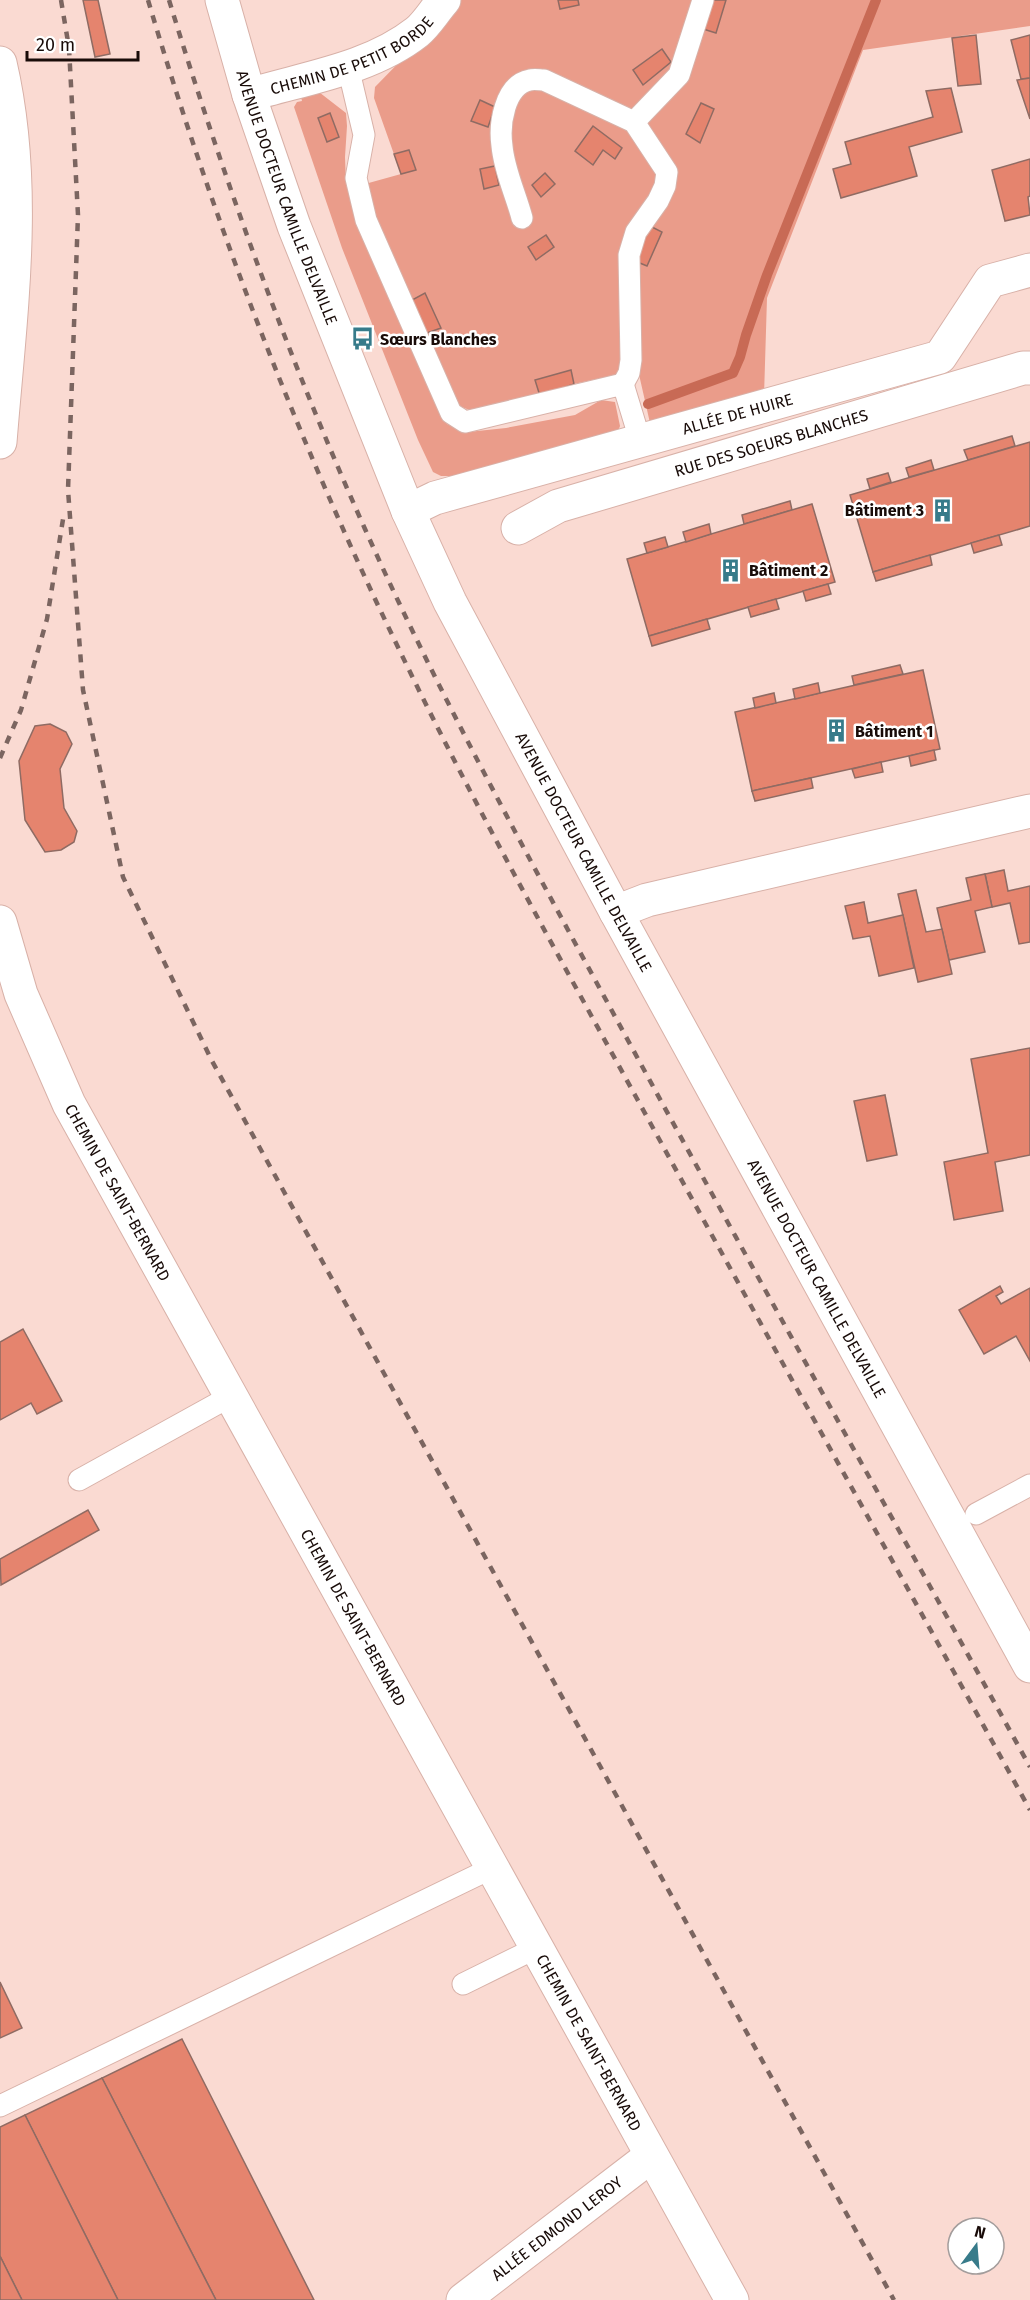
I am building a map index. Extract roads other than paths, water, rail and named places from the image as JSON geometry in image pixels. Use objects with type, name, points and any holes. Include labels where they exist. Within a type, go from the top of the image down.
[{"type":"street","name":"AVENUE DOCTEUR CAMILLE DELVAILLE","points":[[222,0],[249,95],[294,226],[408,511],[450,602],[616,912],[1030,1666]]},
{"type":"street","name":"CHEMIN DE PETIT BORDE","points":[[249,95],[348,67],[381,54],[418,31],[444,0]]},
{"type":"street","points":[[0,63],[11,126],[16,182],[15,260],[0,442]]},
{"type":"street","name":"ALLÉE DE HUIRE","points":[[408,511],[435,498],[940,357],[990,281],[1030,270]]},
{"type":"street","name":"RUE DES SOEURS BLANCHES","points":[[518,528],[558,506],[1023,368],[1030,368]]},
{"type":"street","points":[[616,912],[647,900],[1030,811]]},
{"type":"street","name":"CHEMIN DE SAINT-BERNARD","points":[[0,922],[21,994],[69,1104],[732,2300]]},
{"type":"street","name":"ALLÉE EDMOND LEROY","points":[[463,2300],[651,2156]]},
{"type":"lane","points":[[634,122],[679,75],[703,0]]},
{"type":"lane","points":[[348,67],[364,135],[356,178],[366,220],[451,413],[465,422],[623,384]]},
{"type":"lane","points":[[522,218],[502,147],[502,114],[517,87],[530,80],[544,80],[634,122],[667,172],[658,201],[636,232],[629,255],[631,360],[629,373],[623,384],[640,440]]},
{"type":"lane","points":[[79,1480],[231,1396]]},
{"type":"lane","points":[[976,1514],[1030,1485]]},
{"type":"lane","points":[[0,2106],[492,1868]]},
{"type":"lane","points":[[463,1984],[536,1948]]},
{"type":"waterway","points":[[648,404],[733,373],[767,275],[876,0]]},
{"type":"railway","points":[[61,0],[69,48],[78,215],[68,490],[83,690],[123,877],[212,1061],[894,2300]]},
{"type":"railway","points":[[148,0],[200,164],[259,326],[324,486],[425,703],[550,940],[1030,1810]]},
{"type":"railway","points":[[169,0],[235,201],[284,333],[365,529],[424,654],[487,778],[618,1022],[1030,1767]]},
{"type":"railway","points":[[0,758],[21,710],[47,619],[64,513]]},
{"type":"place","name":"Sœurs Blanches","points":[[362,339]]},
{"type":"place","name":"Bâtiment 3","points":[[942,510]]},
{"type":"place","name":"Bâtiment 2","points":[[731,570]]},
{"type":"place","name":"Bâtiment 1","points":[[837,731]]}]
